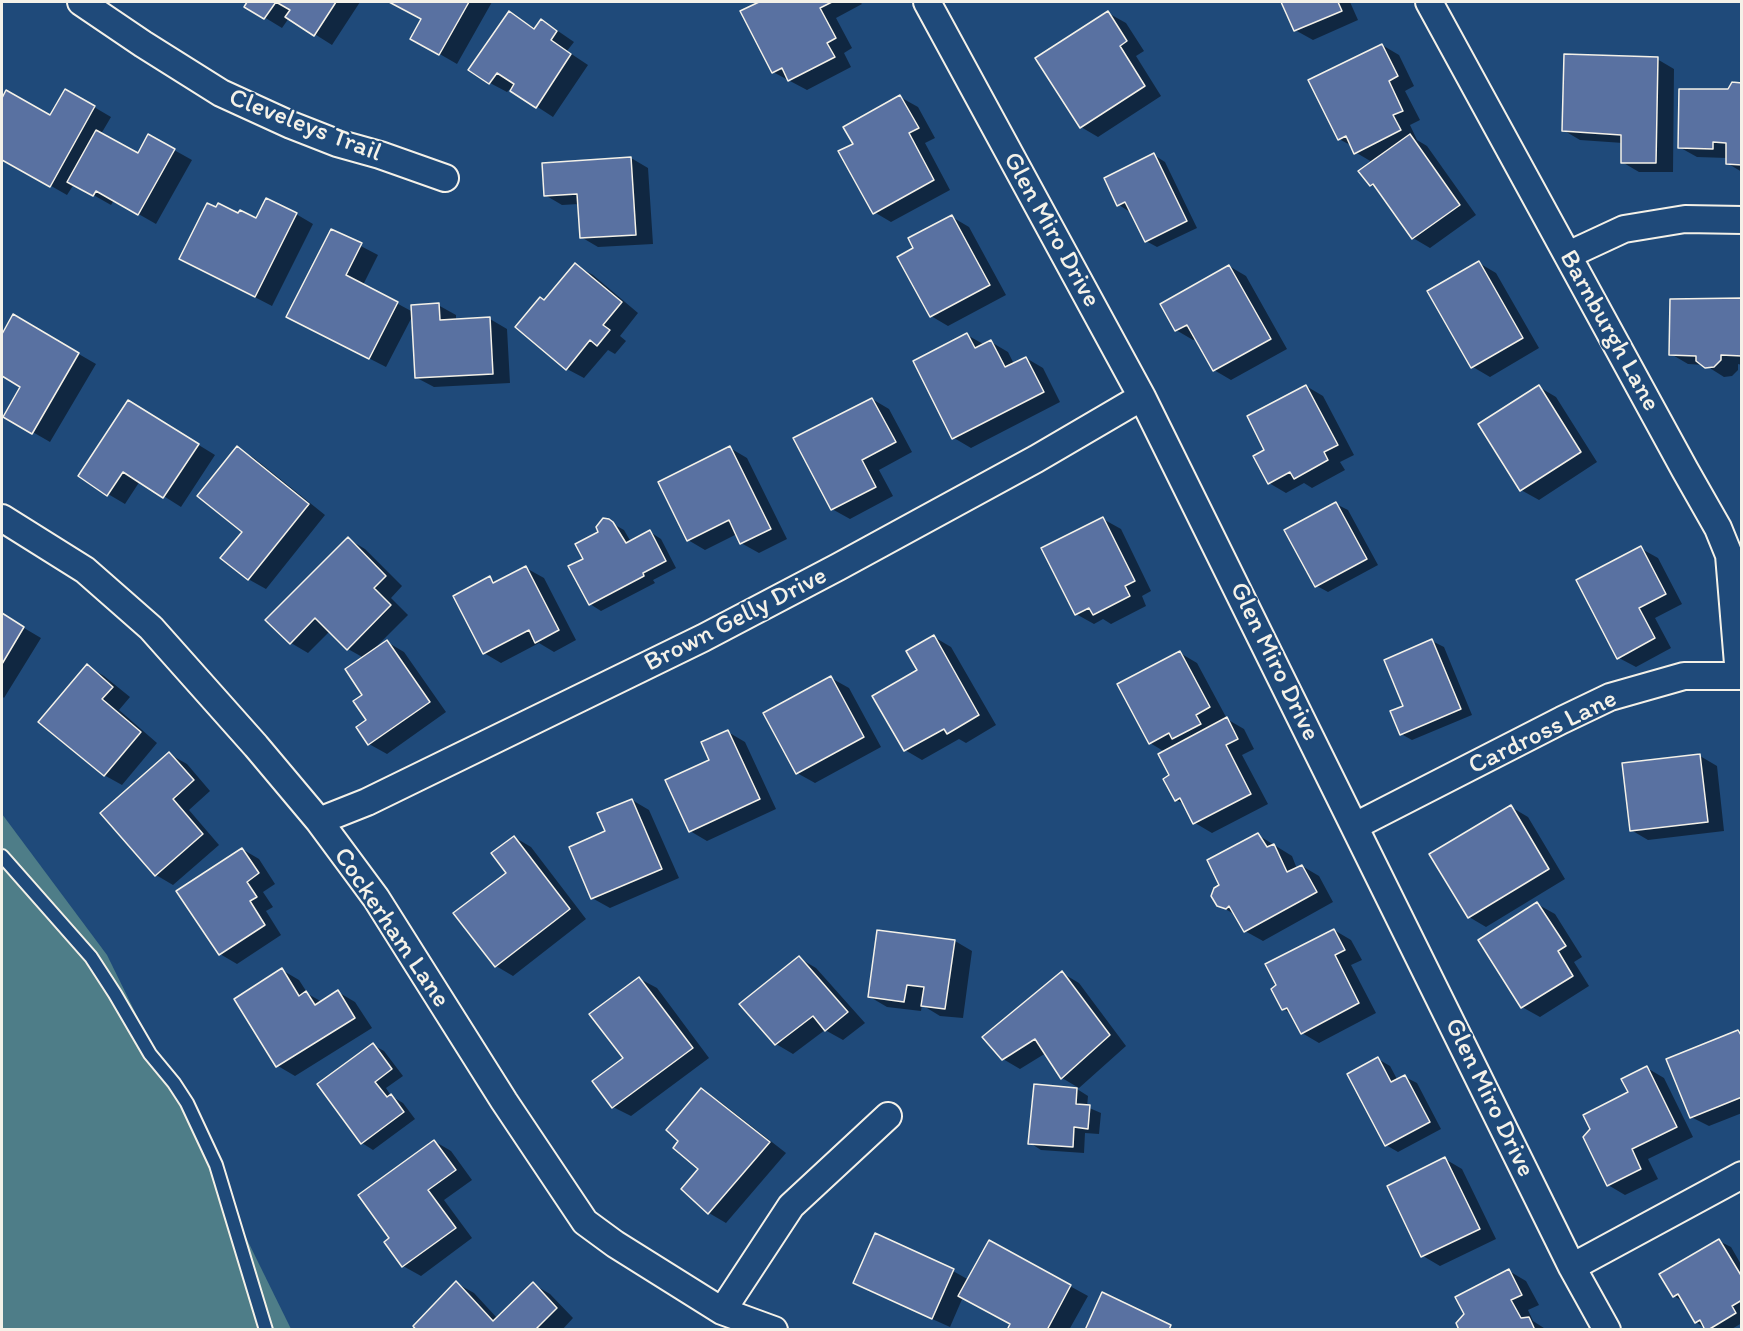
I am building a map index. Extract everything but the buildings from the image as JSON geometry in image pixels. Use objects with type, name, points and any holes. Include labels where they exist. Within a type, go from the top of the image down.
[{"type":"street","name":"Cleveleys Trail","points":[[81,2],[221,93],[300,129],[445,178]]},
{"type":"street","name":"Barnburgh Lane","points":[[1429,2],[1718,528],[1729,555],[1740,676]]},
{"type":"street","name":"Glen Miro Drive","points":[[936,4],[1142,398],[1572,1267],[1607,1329]]},
{"type":"street","points":[[1569,255],[1624,229],[1685,219],[1742,220]]},
{"type":"street","name":"Brown Gelly Drive","points":[[319,821],[367,802],[714,633],[1036,459],[1142,398]]},
{"type":"street","name":"Cockerham Lane","points":[[2,518],[85,570],[151,628],[319,821],[376,898],[504,1101],[585,1222],[615,1244],[722,1311],[774,1329]]},
{"type":"street","name":"Cardross Lane","points":[[1355,826],[1562,720],[1610,698],[1684,676],[1740,676]]},
{"type":"street","points":[[722,1311],[791,1206],[888,1116]]},
{"type":"street","points":[[1572,1267],[1742,1175]]},
{"type":"lane","points":[[2,856],[91,957],[150,1054],[187,1103],[216,1165],[266,1329]]},
{"type":"green space","points":[[2,814],[107,955],[291,1329],[2,1329]]}]
